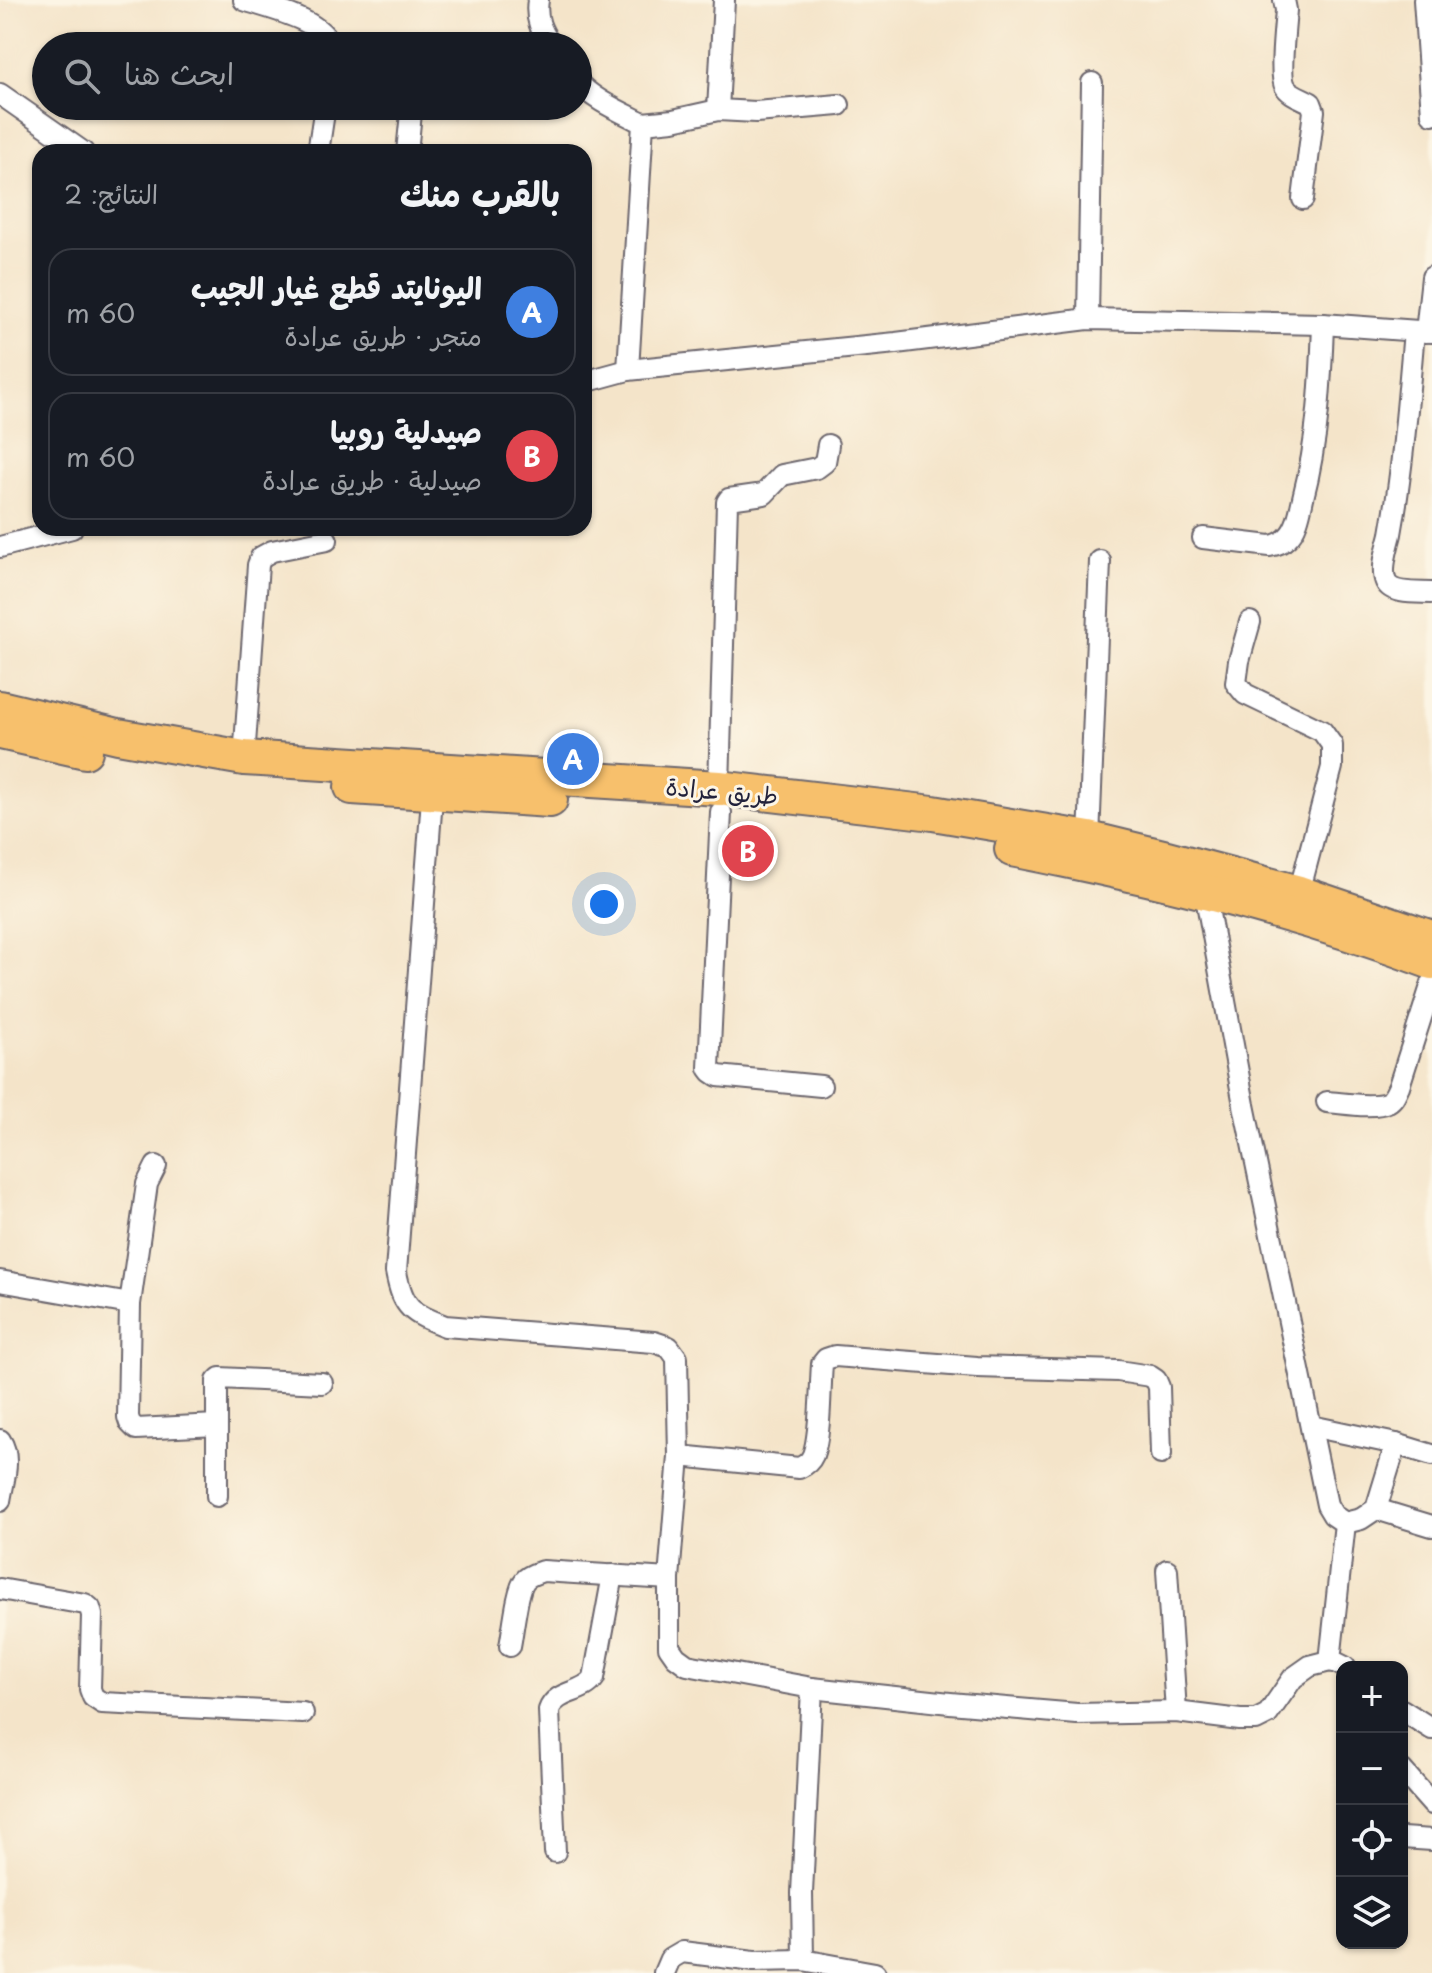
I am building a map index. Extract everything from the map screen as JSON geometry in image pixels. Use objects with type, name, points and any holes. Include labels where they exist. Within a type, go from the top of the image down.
[{"type":"main road","name":"طريق عرادة","points":[[0,708],[118,736],[244,758],[433,781]]},
{"type":"main road","name":"طريق عرادة","points":[[0,732],[117,758],[243,778],[433,781],[933,813],[1089,839],[1163,857],[1299,893],[1432,938]]},
{"type":"main road","name":"طريق عرادة","points":[[720,800],[784,816],[937,836],[1084,863],[1205,892],[1387,945],[1432,962]]},
{"type":"street","points":[[244,0],[300,19],[322,32]]},
{"type":"street","points":[[538,0],[536,10],[542,32]]},
{"type":"street","points":[[718,110],[724,0]]},
{"type":"street","points":[[1284,0],[1284,85],[1311,103],[1314,111],[1303,199]]},
{"type":"street","points":[[1424,0],[1432,114]]},
{"type":"street","points":[[1088,319],[1092,83]]},
{"type":"street","points":[[592,93],[643,123],[718,110],[756,112],[839,105]]},
{"type":"street","points":[[0,94],[32,116]]},
{"type":"street","points":[[37,120],[72,144]]},
{"type":"street","points":[[319,144],[323,120]]},
{"type":"street","points":[[408,144],[410,120]]},
{"type":"street","points":[[628,370],[643,123]]},
{"type":"street","points":[[1432,277],[1384,572],[1385,581],[1397,590],[1432,593]]},
{"type":"street","points":[[592,380],[628,370],[896,343],[1088,319],[1323,324],[1424,332]]},
{"type":"street","points":[[1203,538],[1270,546],[1279,544],[1296,526],[1318,429],[1323,324]]},
{"type":"street","points":[[821,1086],[718,1076],[709,1068],[720,800],[727,502],[729,499],[764,494],[782,475],[817,468],[825,462],[828,445]]},
{"type":"street","points":[[0,547],[42,536]]},
{"type":"street","points":[[244,758],[261,557],[272,551],[327,540]]},
{"type":"street","points":[[1089,839],[1100,561]]},
{"type":"street","points":[[1250,622],[1236,683],[1245,694],[1322,731],[1332,745],[1332,767],[1299,893]]},
{"type":"street","points":[[433,781],[396,1272],[400,1295],[418,1315],[445,1326],[654,1342],[669,1347],[677,1358],[679,1456],[669,1579],[669,1647],[676,1657],[687,1665],[812,1688],[1077,1714],[1176,1712],[1240,1720],[1256,1720],[1268,1714],[1293,1678],[1310,1666],[1336,1664]]},
{"type":"street","points":[[1205,892],[1244,1105],[1327,1505],[1333,1515],[1345,1523],[1361,1519],[1376,1509],[1396,1444]]},
{"type":"street","points":[[1327,1102],[1374,1105],[1391,1100],[1399,1086],[1432,983]]},
{"type":"street","points":[[156,1166],[147,1184],[130,1304],[128,1417],[136,1429],[217,1425]]},
{"type":"street","points":[[0,1281],[130,1304]]},
{"type":"street","points":[[679,1456],[799,1468],[807,1464],[816,1440],[822,1364],[835,1356],[977,1367],[1118,1371],[1150,1376],[1159,1387],[1161,1454]]},
{"type":"street","points":[[217,1496],[217,1381],[220,1378],[322,1383]]},
{"type":"street","points":[[1311,1426],[1432,1455]]},
{"type":"street","points":[[0,1440],[7,1457],[0,1501]]},
{"type":"street","points":[[1376,1509],[1432,1526]]},
{"type":"street","points":[[1338,1661],[1345,1523]]},
{"type":"street","points":[[1167,1570],[1176,1712]]},
{"type":"street","points":[[510,1646],[521,1588],[525,1579],[543,1571],[669,1579]]},
{"type":"street","points":[[555,1852],[549,1710],[556,1698],[589,1685],[594,1678],[613,1575]]},
{"type":"street","points":[[0,1589],[85,1604],[90,1608],[90,1689],[93,1697],[102,1703],[303,1713]]},
{"type":"street","points":[[803,1960],[802,1893],[812,1688]]},
{"type":"street","points":[[1408,1714],[1432,1729]]},
{"type":"street","points":[[1408,1777],[1432,1804]]},
{"type":"street","points":[[1408,1838],[1432,1840]]},
{"type":"street","points":[[664,1973],[670,1959],[682,1952],[773,1967],[803,1960],[875,1973]]},
{"type":"place","name":"اليونايتد قطع غيار الجيب","points":[[573,759]]},
{"type":"place","name":"صيدلية روبيا","points":[[748,851]]}]
